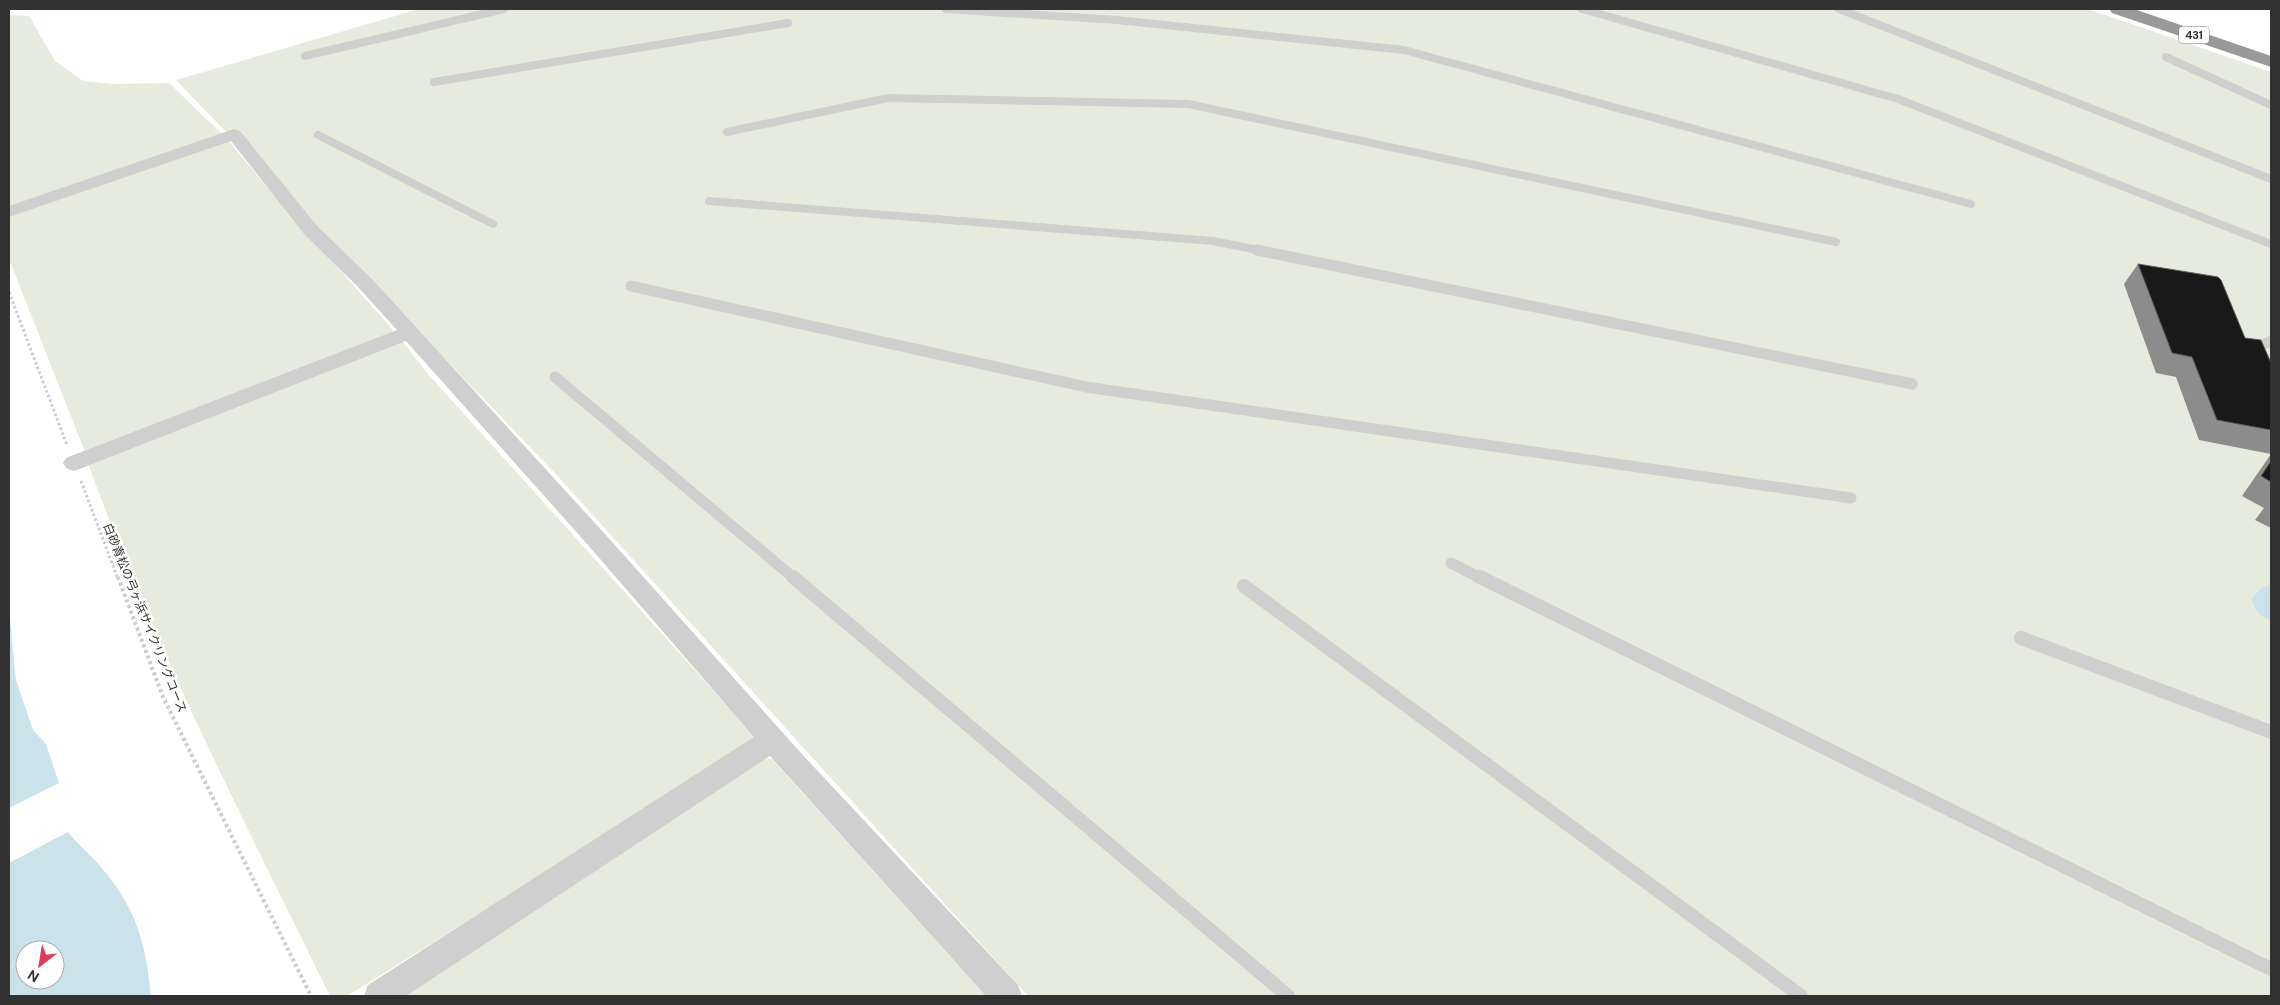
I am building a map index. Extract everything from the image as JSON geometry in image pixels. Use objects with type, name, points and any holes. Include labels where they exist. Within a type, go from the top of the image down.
[{"type":"highway","name":"431","points":[[2118,9],[2271,62]]},
{"type":"highway","name":"431","points":[[2143,9],[2271,52]]},
{"type":"street","points":[[9,212],[234,134],[303,220],[350,271],[364,282],[774,739],[790,760],[1007,996]]},
{"type":"street","points":[[74,463],[408,333]]},
{"type":"street","points":[[379,996],[774,739]]},
{"type":"lane","points":[[305,56],[504,9]]},
{"type":"lane","points":[[946,9],[1117,20],[1404,50],[1971,204]]},
{"type":"lane","points":[[1582,9],[1898,99],[2271,244]]},
{"type":"lane","points":[[1839,9],[2271,179]]},
{"type":"lane","points":[[434,82],[788,23]]},
{"type":"lane","points":[[2166,56],[2271,105]]},
{"type":"lane","points":[[727,132],[888,98],[1188,104],[1836,242]]},
{"type":"lane","points":[[318,136],[493,224]]},
{"type":"lane","points":[[709,201],[1213,241],[1912,384]]},
{"type":"lane","points":[[631,286],[1086,387],[1851,498]]},
{"type":"lane","points":[[2254,358],[2250,350],[2271,341]]},
{"type":"lane","points":[[556,377],[1104,838],[1288,996]]},
{"type":"lane","points":[[1451,563],[2271,969]]},
{"type":"lane","points":[[1244,586],[1801,996]]},
{"type":"lane","points":[[2021,638],[2271,732]]},
{"type":"path","name":"白砂青松の弓ヶ浜サイクリングコース","points":[[9,292],[163,697],[311,996]]},
{"type":"shaded area","points":[[419,9],[2088,9],[2271,72],[2271,996],[1028,996],[554,472],[176,80]]},
{"type":"shaded area","points":[[9,15],[29,16],[55,61],[83,81],[113,84],[169,83],[222,134],[9,207]]},
{"type":"shaded area","points":[[228,140],[265,185],[393,330],[390,334],[85,452],[9,259],[9,215]]},
{"type":"shaded area","points":[[402,341],[428,374],[756,738],[745,749],[347,996],[330,996],[233,799],[171,666],[114,532],[88,463]]},
{"type":"shaded area","points":[[761,758],[772,759],[986,996],[397,996],[751,762]]},
{"type":"water","points":[[2271,584],[2271,620],[2258,612],[2252,599],[2260,589]]},
{"type":"water","points":[[9,609],[16,680],[33,730],[46,744],[59,783],[9,808]]},
{"type":"water","points":[[68,832],[107,874],[129,908],[144,950],[151,996],[9,996],[9,863]]},
{"type":"building","points":[[2138,264],[2218,277],[2221,280],[2245,338],[2261,340],[2271,363],[2271,430],[2217,420],[2192,357],[2172,353]]},
{"type":"building","points":[[2271,461],[2271,482],[2261,476]]}]
